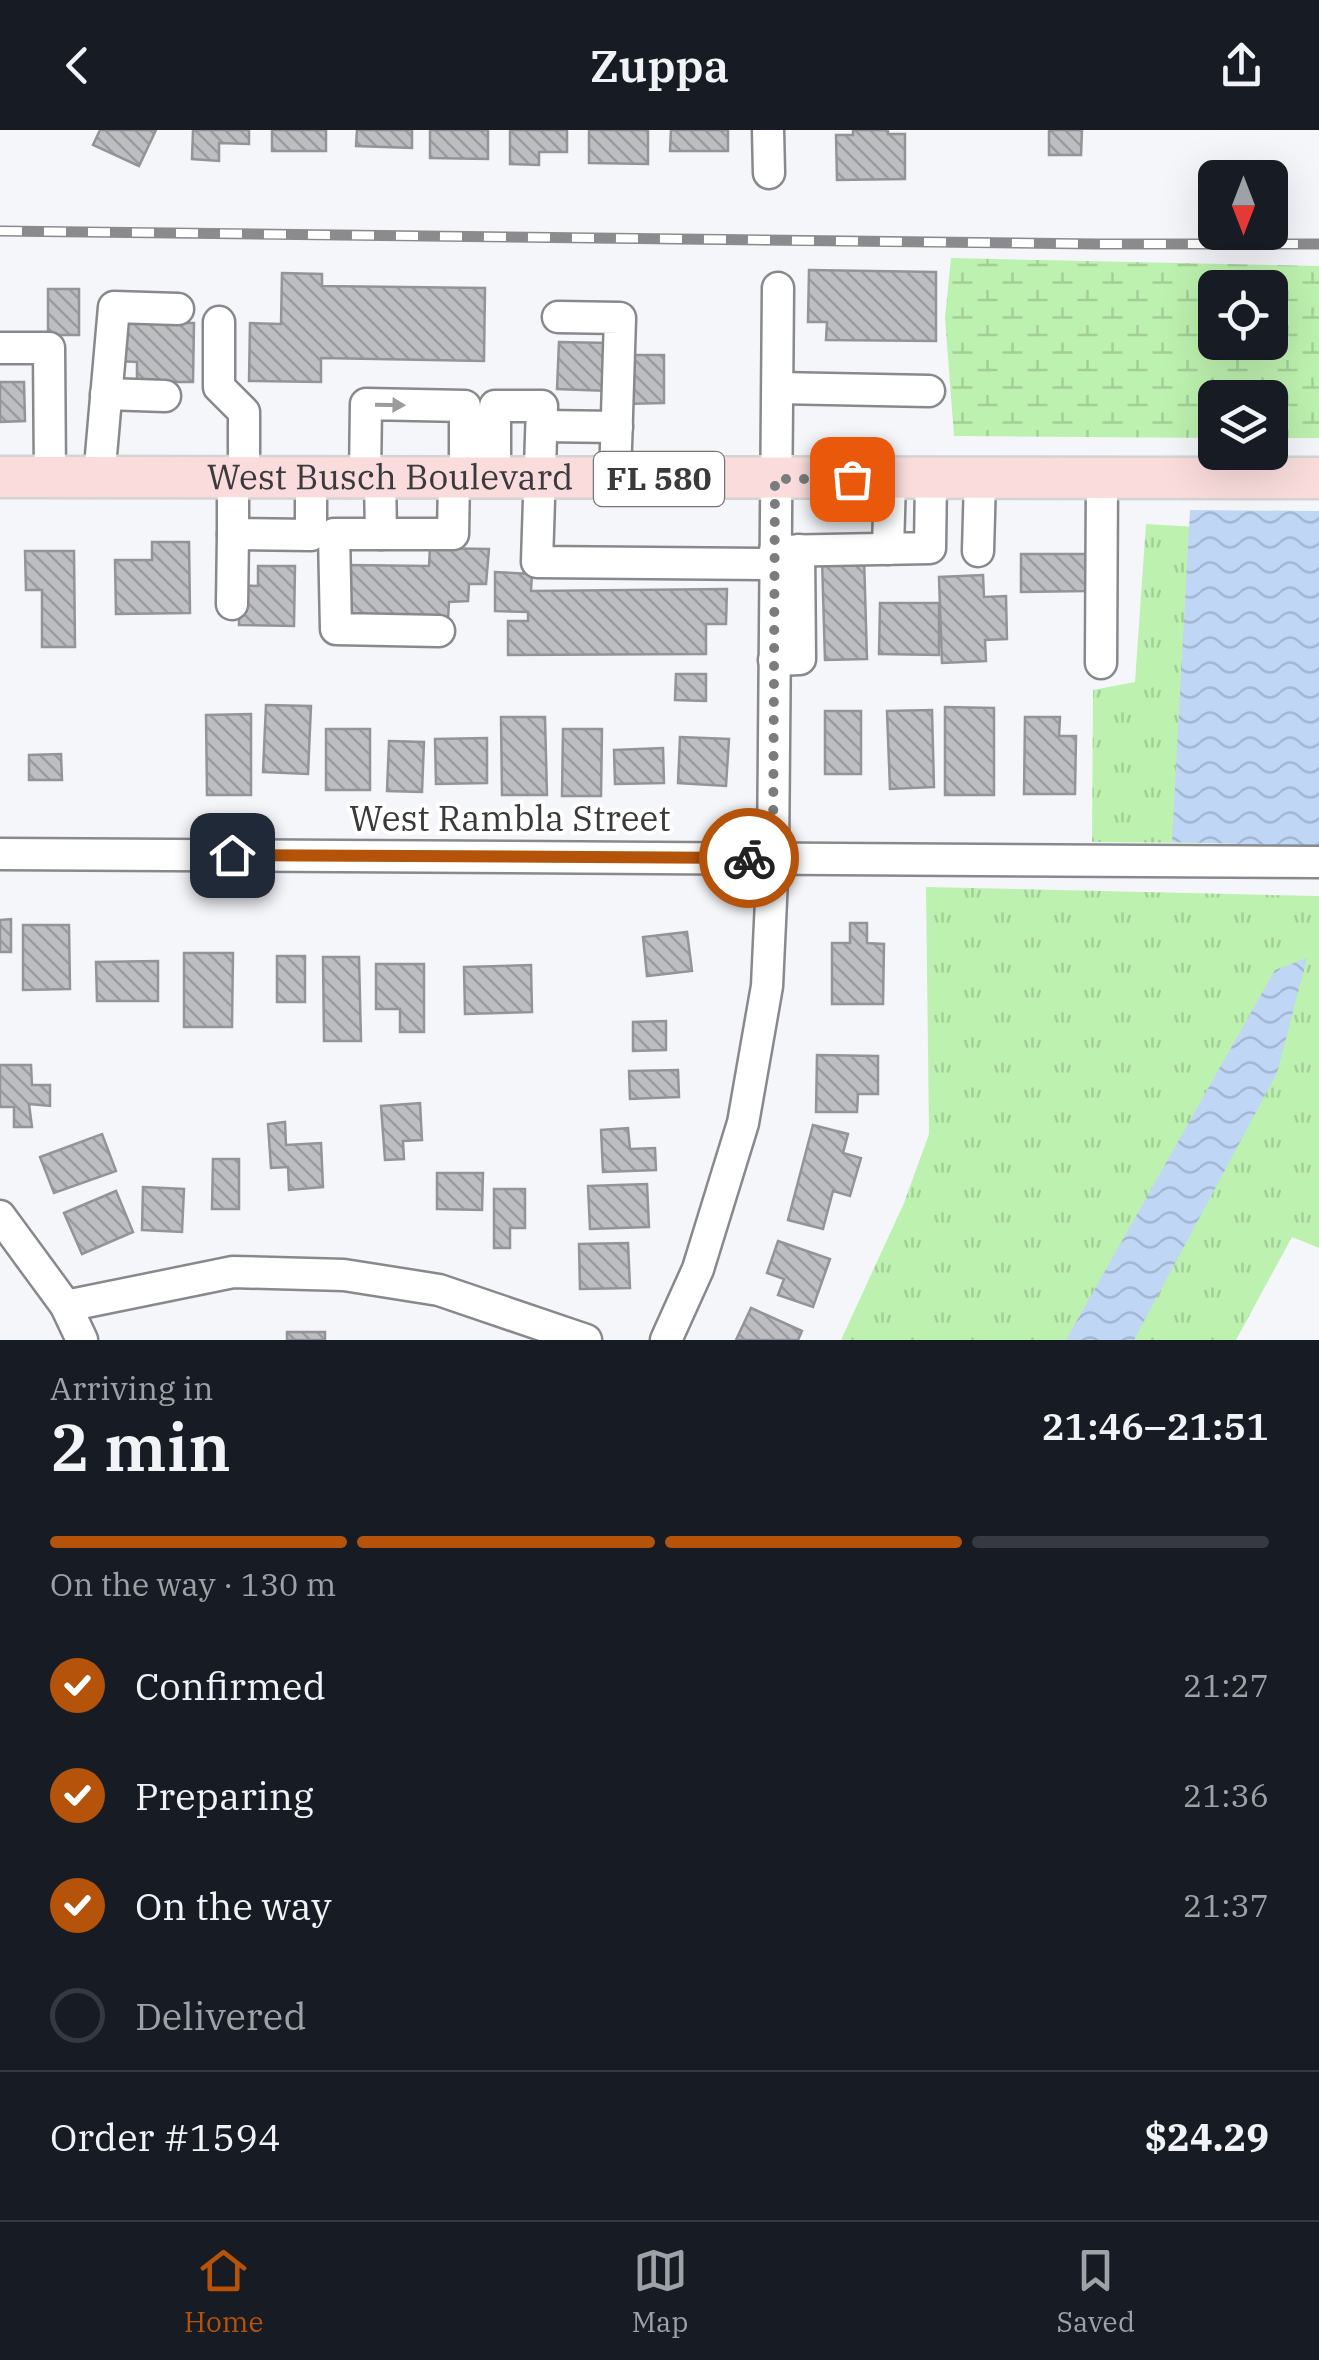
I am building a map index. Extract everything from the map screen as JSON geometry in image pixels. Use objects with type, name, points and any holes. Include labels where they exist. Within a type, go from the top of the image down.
[{"type":"main road","name":"West Busch Boulevard","points":[[0,477],[1319,478]]},
{"type":"street","points":[[768,130],[769,173]]},
{"type":"street","points":[[666,1340],[698,1268],[742,1123],[767,986],[773,858],[774,660],[783,555],[775,479],[778,288]]},
{"type":"street","points":[[99,478],[114,307],[178,309]]},
{"type":"street","points":[[558,317],[620,318],[616,479]]},
{"type":"street","points":[[218,322],[219,387],[244,412],[232,604]]},
{"type":"street","points":[[0,348],[49,348],[50,477]]},
{"type":"street","points":[[778,388],[930,391]]},
{"type":"street","points":[[106,394],[165,396]]},
{"type":"street","points":[[381,534],[366,404],[542,406],[538,562],[930,548],[931,479]]},
{"type":"street","points":[[439,631],[336,629],[334,534],[453,534],[471,478],[480,406]]},
{"type":"street","points":[[542,426],[617,426]]},
{"type":"street","points":[[234,534],[311,535],[311,478]]},
{"type":"street","points":[[888,549],[890,479]]},
{"type":"street","points":[[978,551],[980,479]]},
{"type":"street","points":[[1102,479],[1102,663]]},
{"type":"street","name":"West Rambla Street","points":[[0,854],[1319,862]]},
{"type":"street","points":[[0,1216],[66,1306],[82,1340]]},
{"type":"street","points":[[66,1306],[233,1272],[344,1275],[438,1290],[586,1340]]},
{"type":"green space","points":[[951,258],[1319,266],[1319,438],[1288,438],[1288,380],[1198,380],[1198,438],[954,436],[945,318]]},
{"type":"green space","points":[[1146,524],[1319,534],[1319,844],[1092,842],[1093,690],[1135,682]]},
{"type":"green space","points":[[926,887],[1319,896],[1319,1248],[1292,1237],[1236,1340],[841,1340],[904,1203],[929,1134]]},
{"type":"water","points":[[1190,510],[1319,511],[1319,846],[1172,842]]},
{"type":"water","points":[[1307,958],[1277,1073],[1134,1340],[1066,1340],[1275,970]]},
{"type":"building","points":[[100,130],[156,130],[139,166],[93,145]]},
{"type":"building","points":[[193,130],[249,130],[249,144],[219,143],[219,161],[192,159]]},
{"type":"building","points":[[272,130],[326,130],[326,151],[272,151]]},
{"type":"building","points":[[357,130],[412,130],[412,148],[356,146]]},
{"type":"building","points":[[430,130],[488,130],[488,159],[430,158]]},
{"type":"building","points":[[510,130],[567,130],[567,152],[539,152],[539,165],[510,164]]},
{"type":"building","points":[[589,130],[648,130],[648,164],[589,163]]},
{"type":"building","points":[[671,130],[728,130],[728,151],[670,151]]},
{"type":"building","points":[[853,130],[905,134],[905,179],[837,180],[836,135],[853,135]]},
{"type":"building","points":[[1049,130],[1082,130],[1081,155],[1049,155]]},
{"type":"building","points":[[809,270],[936,272],[936,341],[826,340],[827,322],[808,322]]},
{"type":"building","points":[[282,273],[322,274],[322,286],[485,288],[484,361],[321,358],[321,382],[249,381],[250,323],[281,324]]},
{"type":"building","points":[[48,289],[79,289],[79,335],[48,335]]},
{"type":"building","points":[[118,322],[194,323],[193,382],[137,382],[137,362],[118,361]]},
{"type":"building","points":[[559,342],[610,343],[608,391],[557,389]]},
{"type":"building","points":[[624,355],[664,355],[664,403],[625,404]]},
{"type":"building","points":[[0,382],[24,382],[25,421],[0,422]]},
{"type":"building","points":[[152,542],[189,542],[190,613],[116,614],[115,560],[152,560]]},
{"type":"building","points":[[430,548],[489,549],[486,584],[469,584],[468,601],[449,602],[448,620],[350,619],[351,565],[429,566]]},
{"type":"building","points":[[25,551],[74,551],[75,647],[42,647],[42,590],[26,590]]},
{"type":"building","points":[[1021,554],[1087,554],[1087,591],[1021,592]]},
{"type":"building","points":[[864,557],[867,659],[825,660],[822,559]]},
{"type":"building","points":[[258,566],[295,566],[294,626],[239,625],[239,585],[258,586]]},
{"type":"building","points":[[495,572],[532,574],[531,591],[727,589],[726,624],[706,624],[706,654],[508,655],[508,621],[528,621],[528,612],[495,611]]},
{"type":"building","points":[[983,575],[984,597],[1006,596],[1007,639],[985,640],[986,661],[942,663],[939,577]]},
{"type":"building","points":[[880,603],[939,603],[939,655],[879,654]]},
{"type":"building","points":[[676,674],[706,674],[706,701],[675,700]]},
{"type":"building","points":[[266,705],[311,706],[308,774],[263,772]]},
{"type":"building","points":[[945,707],[994,708],[994,795],[945,795]]},
{"type":"building","points":[[932,710],[934,787],[890,789],[887,711]]},
{"type":"building","points":[[825,711],[861,711],[861,774],[825,774]]},
{"type":"building","points":[[251,714],[251,795],[207,795],[206,715]]},
{"type":"building","points":[[501,717],[545,717],[547,795],[502,795]]},
{"type":"building","points":[[1025,717],[1060,717],[1059,736],[1076,736],[1075,794],[1024,794]]},
{"type":"building","points":[[326,729],[370,729],[370,790],[326,790]]},
{"type":"building","points":[[563,729],[602,729],[601,796],[562,796]]},
{"type":"building","points":[[680,737],[729,739],[726,786],[678,783]]},
{"type":"building","points":[[487,738],[487,783],[436,784],[435,739]]},
{"type":"building","points":[[389,741],[424,742],[422,792],[387,791]]},
{"type":"building","points":[[663,748],[664,783],[615,784],[614,750]]},
{"type":"building","points":[[61,754],[62,780],[29,780],[29,755]]},
{"type":"building","points":[[11,919],[11,952],[0,952],[0,920]]},
{"type":"building","points":[[850,923],[867,923],[867,943],[884,944],[883,1004],[832,1004],[832,943],[850,943]]},
{"type":"building","points":[[23,925],[69,925],[70,989],[23,990]]},
{"type":"building","points":[[687,932],[692,971],[647,976],[643,937]]},
{"type":"building","points":[[184,953],[233,953],[232,1027],[184,1027]]},
{"type":"building","points":[[277,956],[305,956],[305,1002],[277,1002]]},
{"type":"building","points":[[323,957],[359,957],[361,1041],[324,1041]]},
{"type":"building","points":[[158,961],[158,1001],[97,1001],[96,962]]},
{"type":"building","points":[[376,964],[424,964],[424,1032],[400,1032],[400,1009],[376,1009]]},
{"type":"building","points":[[531,965],[532,1012],[465,1014],[464,967]]},
{"type":"building","points":[[666,1021],[666,1050],[633,1051],[633,1022]]},
{"type":"building","points":[[817,1055],[878,1056],[878,1094],[858,1094],[857,1112],[816,1112]]},
{"type":"building","points":[[0,1065],[31,1065],[32,1085],[50,1085],[50,1106],[29,1104],[32,1127],[14,1127],[14,1107],[0,1107]]},
{"type":"building","points":[[678,1070],[679,1097],[630,1099],[629,1071]]},
{"type":"building","points":[[420,1103],[422,1140],[403,1141],[404,1159],[385,1160],[381,1106]]},
{"type":"building","points":[[285,1122],[286,1145],[321,1143],[323,1187],[289,1190],[288,1167],[271,1168],[268,1124]]},
{"type":"building","points":[[813,1125],[848,1134],[843,1153],[861,1158],[850,1196],[833,1191],[823,1229],[788,1220]]},
{"type":"building","points":[[628,1128],[630,1149],[655,1148],[656,1170],[603,1172],[601,1130]]},
{"type":"building","points":[[102,1134],[116,1171],[54,1193],[40,1157]]},
{"type":"building","points":[[213,1159],[239,1159],[239,1209],[212,1209]]},
{"type":"building","points":[[437,1173],[483,1173],[482,1210],[437,1209]]},
{"type":"building","points":[[647,1184],[649,1227],[590,1229],[588,1186]]},
{"type":"building","points":[[143,1187],[184,1189],[182,1232],[142,1230]]},
{"type":"building","points":[[494,1189],[525,1189],[525,1228],[510,1228],[510,1248],[494,1248]]},
{"type":"building","points":[[116,1191],[133,1232],[82,1254],[64,1213]]},
{"type":"building","points":[[778,1241],[830,1259],[813,1307],[778,1295],[784,1279],[767,1273]]},
{"type":"building","points":[[628,1243],[630,1288],[580,1289],[579,1244]]},
{"type":"building","points":[[751,1308],[802,1331],[798,1340],[736,1340]]},
{"type":"building","points":[[287,1332],[325,1332],[325,1340],[287,1340]]},
{"type":"railway","points":[[0,231],[1319,244]]},
{"type":"way so far","points":[[749,858],[773,858],[775,479],[852,479]]},
{"type":"route","points":[[232,855],[749,858]]}]
